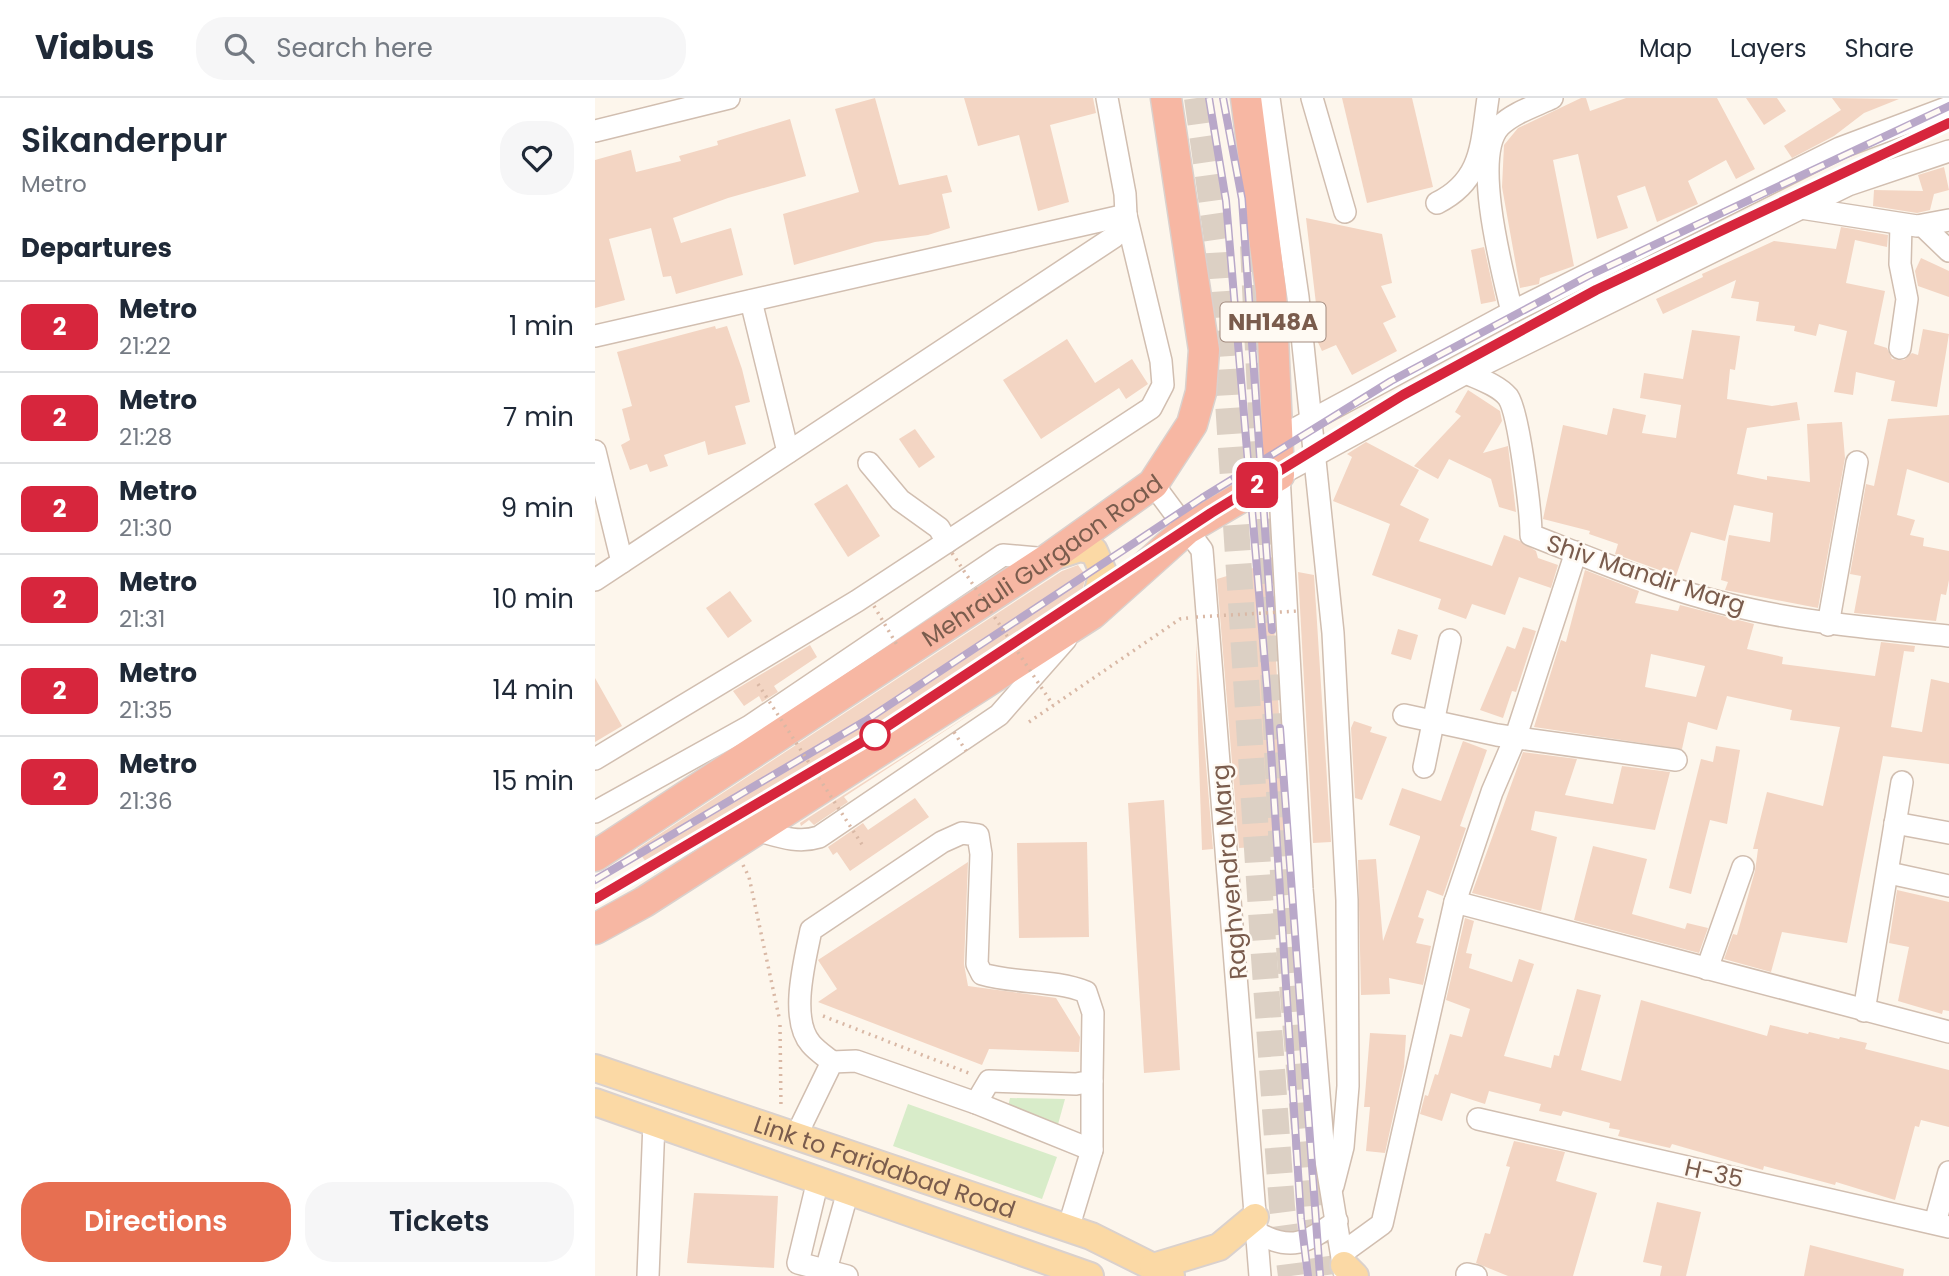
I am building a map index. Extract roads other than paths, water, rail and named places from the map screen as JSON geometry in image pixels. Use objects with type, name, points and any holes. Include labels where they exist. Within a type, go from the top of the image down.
[{"type":"highway","name":"Mehrauli Gurgaon Road","points":[[595,856],[1048,559],[1153,484],[1192,424],[1202,392],[1204,350],[1166,98]]},
{"type":"highway","name":"NH148A","points":[[1247,98],[1271,291],[1279,475]]},
{"type":"highway","points":[[595,929],[644,902],[1086,617],[1187,529],[1279,475]]},
{"type":"main road","points":[[1048,559],[1080,548],[1094,551],[1103,572],[1086,617]]},
{"type":"main road","name":"Link to Faridabad Road","points":[[595,1068],[1068,1229],[1162,1271]]},
{"type":"main road","name":"Link to Faridabad Road","points":[[595,1102],[1090,1276]]},
{"type":"main road","points":[[1162,1271],[1219,1247],[1256,1224]]},
{"type":"street","points":[[595,131],[729,98]]},
{"type":"street","points":[[595,759],[950,548],[1151,408],[1163,385],[1161,360],[1126,215],[1125,194],[1107,98]]},
{"type":"street","points":[[1269,98],[1298,298],[1333,633],[1347,900],[1348,1086],[1343,1147],[1331,1194]]},
{"type":"street","points":[[1313,98],[1345,212]]},
{"type":"street","points":[[1437,203],[1468,183],[1475,167],[1488,98]]},
{"type":"street","points":[[1512,312],[1493,230],[1488,167],[1492,144],[1498,128],[1515,116],[1552,98]]},
{"type":"street","points":[[1278,438],[1512,312],[1840,148],[1949,107]]},
{"type":"street","points":[[1346,1267],[1323,1142],[1302,889],[1279,475],[1313,454],[1466,373],[1848,185],[1949,151]]},
{"type":"street","points":[[1801,208],[1923,226],[1949,220]]},
{"type":"street","points":[[595,336],[1126,215]]},
{"type":"street","points":[[595,580],[1114,237],[1126,215]]},
{"type":"street","points":[[1900,348],[1907,299],[1900,264],[1901,224]]},
{"type":"street","points":[[1923,226],[1949,251]]},
{"type":"street","points":[[751,300],[788,452]]},
{"type":"street","points":[[1449,347],[1466,373]]},
{"type":"street","name":"Shiv Mandir Marg","points":[[1466,373],[1497,388],[1508,398],[1514,412],[1531,507],[1531,535],[1726,604],[1828,625],[1949,636]]},
{"type":"street","points":[[595,451],[622,562]]},
{"type":"street","points":[[1828,625],[1857,462]]},
{"type":"street","points":[[869,463],[900,500],[939,528],[950,548]]},
{"type":"street","name":"Raghvendra Marg","points":[[1153,484],[1202,550],[1259,1276]]},
{"type":"street","points":[[1346,1267],[1382,1224],[1455,902],[1492,792],[1517,736],[1576,552]]},
{"type":"street","points":[[595,812],[750,726],[1003,555],[1048,559]]},
{"type":"street","points":[[744,838],[794,841],[819,837],[999,715],[1086,617]]},
{"type":"street","points":[[1424,767],[1431,720],[1450,640]]},
{"type":"street","points":[[1404,715],[1497,735],[1677,761]]},
{"type":"street","points":[[1864,1011],[1902,782]]},
{"type":"street","points":[[1895,823],[1949,833]]},
{"type":"street","points":[[1068,1229],[1091,1150],[1093,1013],[1086,992],[1069,985],[1003,980],[982,974],[977,964],[981,854],[978,835],[963,833],[942,842],[811,930],[801,983],[801,1022],[809,1042],[832,1062],[856,1061],[976,1103],[1091,1150]]},
{"type":"street","points":[[1707,969],[1743,867]]},
{"type":"street","points":[[1889,873],[1949,886]]},
{"type":"street","points":[[1455,902],[1949,1032]]},
{"type":"street","points":[[788,1134],[832,1062]]},
{"type":"street","points":[[976,1103],[989,1081],[1076,1084],[1092,1081]]},
{"type":"street","name":"H-35","points":[[1478,1119],[1942,1225]]},
{"type":"street","points":[[644,1271],[654,1122]]},
{"type":"street","points":[[1942,1225],[1949,1172]]},
{"type":"street","points":[[818,1180],[799,1262],[847,1276]]},
{"type":"street","points":[[826,1270],[848,1191]]},
{"type":"street","points":[[1256,1224],[1277,1244],[1296,1244],[1313,1238],[1337,1221]]},
{"type":"tunnel","points":[[1197,98],[1218,247],[1264,957],[1282,1207],[1291,1276]]},
{"type":"tunnel","points":[[1253,246],[1283,874],[1311,1214],[1320,1276]]},
{"type":"railway","points":[[1209,98],[1226,201],[1267,688],[1301,1219],[1308,1276]]},
{"type":"railway","points":[[1223,98],[1242,199],[1272,630]]},
{"type":"railway","points":[[595,880],[865,721],[1202,498],[1391,381],[1588,276],[1949,106]]},
{"type":"railway","points":[[595,899],[874,735],[1211,513],[1403,395],[1596,290],[1949,123]]},
{"type":"railway","points":[[1280,728],[1320,1276]]},
{"type":"metro line","name":"2","points":[[595,899],[874,735],[1211,513],[1403,395],[1596,290],[1949,123]]}]
